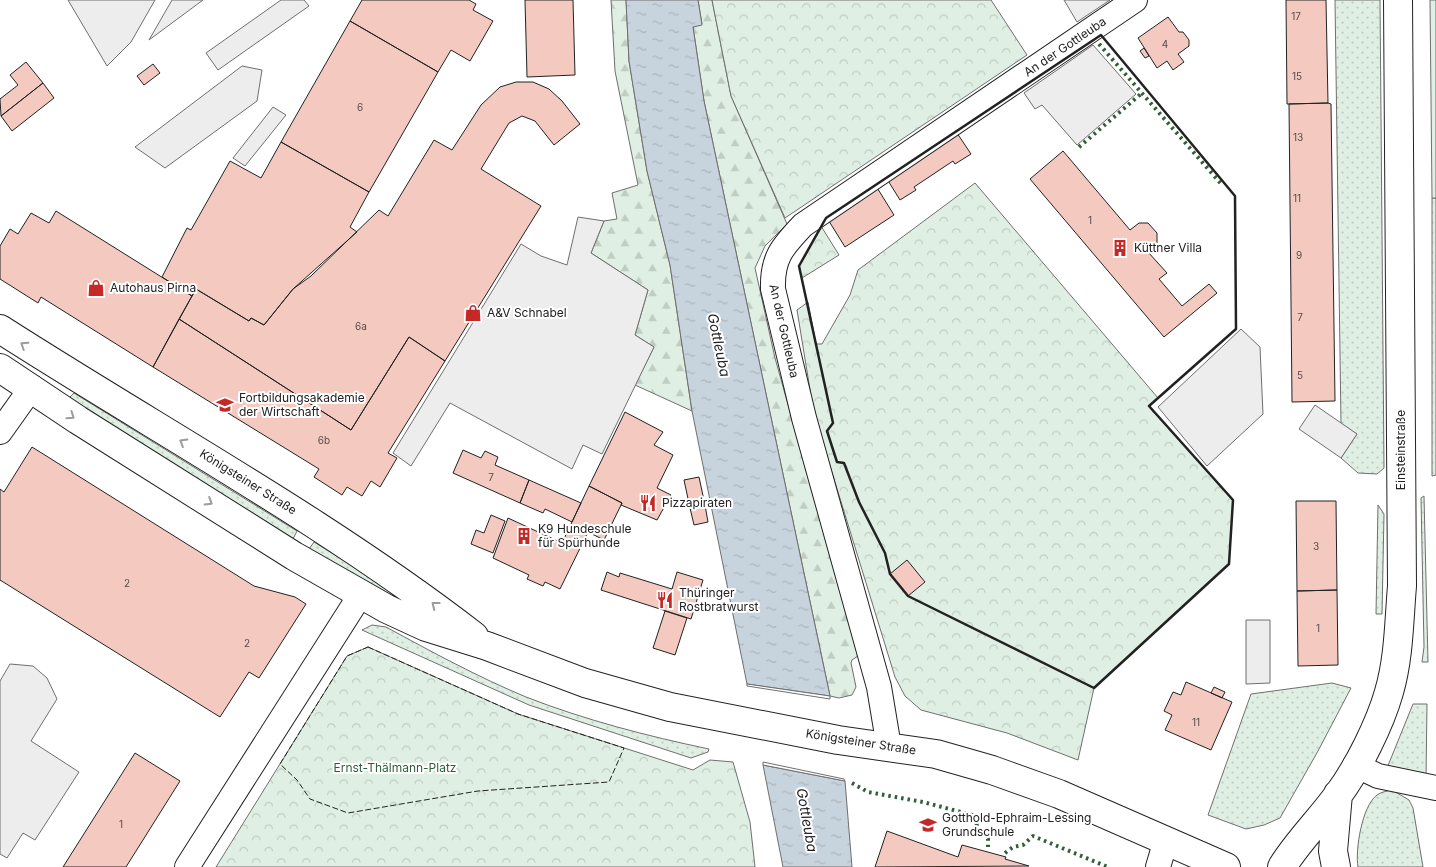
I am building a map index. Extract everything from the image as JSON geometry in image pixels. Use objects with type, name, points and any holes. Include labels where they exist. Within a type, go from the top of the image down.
[{"type":"main road","name":"Einsteinstraße","points":[[1282,867],[1294,848],[1338,794],[1369,741],[1389,692],[1397,645],[1402,586],[1398,0]]},
{"type":"main road","name":"Königsteiner Straße","points":[[0,329],[314,523],[416,591],[487,646]]},
{"type":"main road","points":[[32,388],[49,361]]},
{"type":"main road","name":"Königsteiner Straße","points":[[0,368],[78,420],[294,556],[361,594],[426,627],[487,646],[585,683],[670,707],[838,740],[936,754],[992,770],[1060,794],[1226,867]]},
{"type":"main road","points":[[1336,867],[1333,851],[1338,794]]},
{"type":"street","name":"An der Gottleuba","points":[[889,747],[879,687],[804,418],[773,290],[772,273],[775,260],[786,243],[803,225],[1135,0]]},
{"type":"street","points":[[0,432],[32,388]]},
{"type":"street","points":[[187,867],[361,594]]},
{"type":"street","points":[[1356,765],[1378,776],[1436,788]]},
{"type":"street","points":[[1158,867],[1166,840]]},
{"type":"green space","points":[[611,0],[626,0],[629,61],[647,171],[670,265],[692,411],[635,385],[654,347],[635,335],[648,290],[591,253],[604,221],[617,219],[612,193],[638,185],[615,71]]},
{"type":"green space","points":[[698,0],[712,0],[731,96],[787,224],[765,246],[755,268],[775,358],[858,656],[851,663],[856,687],[852,695],[839,698],[830,696],[704,101],[693,27],[702,24]]},
{"type":"green space","points":[[712,0],[991,0],[1027,55],[785,218],[731,96]]},
{"type":"green space","points":[[1335,0],[1380,0],[1384,468],[1377,474],[1358,473],[1341,458],[1357,434],[1341,424]]},
{"type":"green space","points":[[1430,0],[1436,0],[1436,198],[1432,198]]},
{"type":"green space","points":[[975,183],[1158,398],[1149,407],[1233,500],[1229,564],[1094,688],[1078,760],[1007,733],[921,710],[905,696],[895,677],[814,414],[797,310],[808,302],[816,344],[822,344],[850,295],[858,270]]},
{"type":"green space","points":[[1432,198],[1436,198],[1436,475],[1432,476]]},
{"type":"green space","points":[[821,226],[839,255],[802,278],[799,266]]},
{"type":"green space","points":[[74,393],[297,531],[293,539],[73,401],[70,397]]},
{"type":"green space","points":[[1424,496],[1428,662],[1422,662],[1424,647],[1421,498]]},
{"type":"green space","points":[[1378,505],[1384,514],[1382,614],[1376,614]]},
{"type":"green space","points":[[314,542],[448,625],[445,628],[309,549]]},
{"type":"green space","points":[[372,625],[386,627],[473,673],[526,697],[616,727],[709,749],[708,752],[691,758],[529,705],[362,630]]},
{"type":"green space","name":"Ernst-Thälmann-Platz","points":[[368,647],[518,714],[693,770],[710,760],[733,762],[750,822],[755,867],[216,867],[347,656]]},
{"type":"green space","points":[[1332,683],[1351,688],[1280,818],[1264,825],[1246,829],[1208,815],[1251,694]]},
{"type":"green space","points":[[1413,704],[1427,704],[1426,779],[1387,768]]},
{"type":"green space","points":[[1392,790],[1409,800],[1413,808],[1423,867],[1358,867],[1359,840],[1367,808],[1377,795]]},
{"type":"shaded area","points":[[68,0],[155,0],[131,42],[107,66]]},
{"type":"shaded area","points":[[172,0],[203,0],[149,40]]},
{"type":"shaded area","points":[[281,0],[304,0],[309,6],[218,70],[206,53]]},
{"type":"shaded area","points":[[1064,0],[1110,0],[1077,22]]},
{"type":"shaded area","points":[[1093,45],[1136,94],[1077,145],[1042,105],[1035,109],[1024,93]]},
{"type":"shaded area","points":[[242,66],[262,70],[257,101],[165,168],[135,147]]},
{"type":"shaded area","points":[[273,107],[286,115],[245,166],[233,158]]},
{"type":"shaded area","points":[[578,217],[604,221],[591,253],[648,290],[635,335],[654,347],[602,454],[583,445],[572,469],[450,403],[411,466],[393,453],[521,244],[541,256],[567,265]]},
{"type":"shaded area","points":[[1241,329],[1260,347],[1263,414],[1207,466],[1158,407]]},
{"type":"shaded area","points":[[1315,405],[1357,434],[1341,458],[1299,429]]},
{"type":"shaded area","points":[[1246,620],[1270,620],[1270,683],[1246,684]]},
{"type":"shaded area","points":[[10,664],[33,666],[47,678],[57,699],[31,741],[79,772],[35,840],[23,833],[7,858],[0,854],[0,681]]},
{"type":"water","name":"Gottleuba","points":[[626,0],[698,0],[702,25],[693,27],[704,101],[830,696],[747,684],[692,411],[670,265],[647,171],[629,61]]},
{"type":"water","name":"Gottleuba","points":[[763,765],[845,781],[852,867],[783,867]]},
{"type":"pier","points":[[747,684],[830,696],[830,699],[747,686]]},
{"type":"pier","points":[[763,762],[844,779],[845,781],[763,765]]},
{"type":"building","points":[[362,0],[469,0],[476,4],[473,10],[493,21],[470,61],[451,50],[438,72],[350,21]]},
{"type":"building","points":[[525,0],[573,0],[575,75],[527,77]]},
{"type":"building","points":[[1286,0],[1326,0],[1328,103],[1287,104]]},
{"type":"building","points":[[1168,17],[1179,32],[1183,32],[1189,40],[1189,46],[1178,54],[1184,62],[1173,70],[1167,61],[1157,68],[1138,38]]},
{"type":"building","points":[[350,21],[438,72],[369,192],[281,142]]},
{"type":"building","points":[[1144,48],[1149,56],[1145,58],[1140,51]]},
{"type":"building","points":[[26,62],[43,83],[1,116],[0,99],[18,85],[10,75]]},
{"type":"building","points":[[153,64],[160,73],[144,85],[137,76]]},
{"type":"building","points":[[516,82],[533,82],[549,89],[562,101],[580,124],[554,145],[535,121],[522,116],[509,123],[481,169],[541,206],[445,361],[409,337],[351,430],[179,319],[196,289],[249,321],[251,318],[264,325],[293,289],[311,276],[379,210],[388,216],[434,140],[452,150],[481,105],[500,87]]},
{"type":"building","points":[[43,83],[54,98],[12,131],[1,116]]},
{"type":"building","points":[[1289,104],[1331,104],[1335,401],[1292,402]]},
{"type":"building","points":[[957,133],[971,154],[955,164],[953,161],[914,187],[916,190],[900,200],[887,179]]},
{"type":"building","points":[[281,142],[369,192],[350,227],[357,232],[293,289],[264,325],[251,318],[249,321],[196,289],[192,296],[162,277],[187,228],[191,230],[230,161],[261,178]]},
{"type":"building","name":"Küttner Villa","points":[[1063,151],[1130,230],[1139,223],[1148,223],[1157,233],[1157,244],[1148,252],[1167,273],[1159,279],[1182,306],[1209,284],[1217,293],[1164,337],[1030,179]]},
{"type":"building","points":[[876,186],[894,215],[845,247],[827,218]]},
{"type":"building","name":"Autohaus Pirna","points":[[56,211],[192,296],[153,367],[41,297],[38,303],[0,279],[0,246],[10,229],[18,234],[31,213],[49,223]]},
{"type":"building","points":[[179,319],[351,430],[409,337],[445,361],[388,453],[397,458],[380,487],[371,481],[362,496],[347,487],[342,495],[314,477],[319,469],[153,367]]},
{"type":"building","points":[[625,412],[663,432],[654,445],[673,455],[657,488],[671,495],[657,520],[621,505],[622,503],[589,486]]},
{"type":"building","points":[[32,447],[254,586],[295,597],[306,604],[259,678],[249,672],[220,717],[0,580],[0,489],[4,492]]},
{"type":"building","points":[[463,450],[481,458],[485,451],[498,457],[495,465],[529,480],[520,503],[453,473]]},
{"type":"building","points":[[699,477],[705,505],[690,508],[684,480]]},
{"type":"building","points":[[529,480],[581,503],[572,522],[545,509],[543,513],[520,503]]},
{"type":"building","name":"K9 Hundeschule für Spürhunde","points":[[589,486],[622,503],[604,540],[588,532],[560,589],[545,582],[543,586],[527,579],[529,575],[493,558],[508,518],[562,543]]},
{"type":"building","points":[[1296,501],[1336,501],[1337,590],[1297,591]]},
{"type":"building","points":[[705,505],[708,522],[694,525],[690,508]]},
{"type":"building","points":[[491,515],[505,521],[493,553],[471,544],[476,530],[484,533]]},
{"type":"building","points":[[907,560],[925,582],[908,596],[890,574]]},
{"type":"building","name":"Thüringer Rostbratwurst","points":[[607,572],[619,577],[620,573],[672,589],[677,572],[703,580],[691,619],[601,590]]},
{"type":"building","points":[[1337,590],[1338,665],[1298,666],[1297,591]]},
{"type":"building","points":[[665,611],[687,618],[675,655],[653,648]]},
{"type":"building","points":[[1186,682],[1232,702],[1211,750],[1165,730],[1172,715],[1164,711],[1173,692],[1181,695]]},
{"type":"building","points":[[1214,687],[1225,692],[1222,698],[1211,693]]},
{"type":"building","points":[[135,753],[180,781],[126,867],[63,867]]},
{"type":"building","points":[[887,831],[958,857],[962,845],[1006,857],[1005,859],[1029,866],[875,867]]},
{"type":"hedge","points":[[1099,44],[1223,186]]},
{"type":"hedge","points":[[1079,147],[1142,93]]},
{"type":"hedge","points":[[852,783],[868,792],[923,802],[976,816],[977,828],[988,839],[988,847]]},
{"type":"hedge","points":[[1005,853],[1013,847],[1023,845],[1033,836],[1108,867]]},
{"type":"fence","points":[[368,647],[518,714],[624,748],[609,782],[478,791],[348,813],[310,799],[297,780],[280,764],[347,656],[368,647]]},
{"type":"wall","points":[[1101,35],[1235,196],[1236,329],[1149,406],[1233,500],[1229,564],[1094,688],[908,596],[890,574],[885,553],[859,502],[844,463],[837,462],[827,431],[833,423],[799,266],[826,218],[1101,35]]},
{"type":"place","name":"Küttner Villa","points":[[1120,248]]},
{"type":"place","name":"Autohaus Pirna","points":[[96,288]]},
{"type":"place","name":"A&V Schnabel","points":[[473,313]]},
{"type":"place","name":"Fortbildungsakademie der Wirtschaft","points":[[225,405]]},
{"type":"place","name":"Pizzapiraten","points":[[648,503]]},
{"type":"place","name":"K9 Hundeschule für Spürhunde","points":[[524,536]]},
{"type":"place","name":"Thüringer Rostbratwurst","points":[[665,600]]},
{"type":"place","name":"Gotthold-Ephraim-Lessing Grundschule","points":[[928,825]]}]
